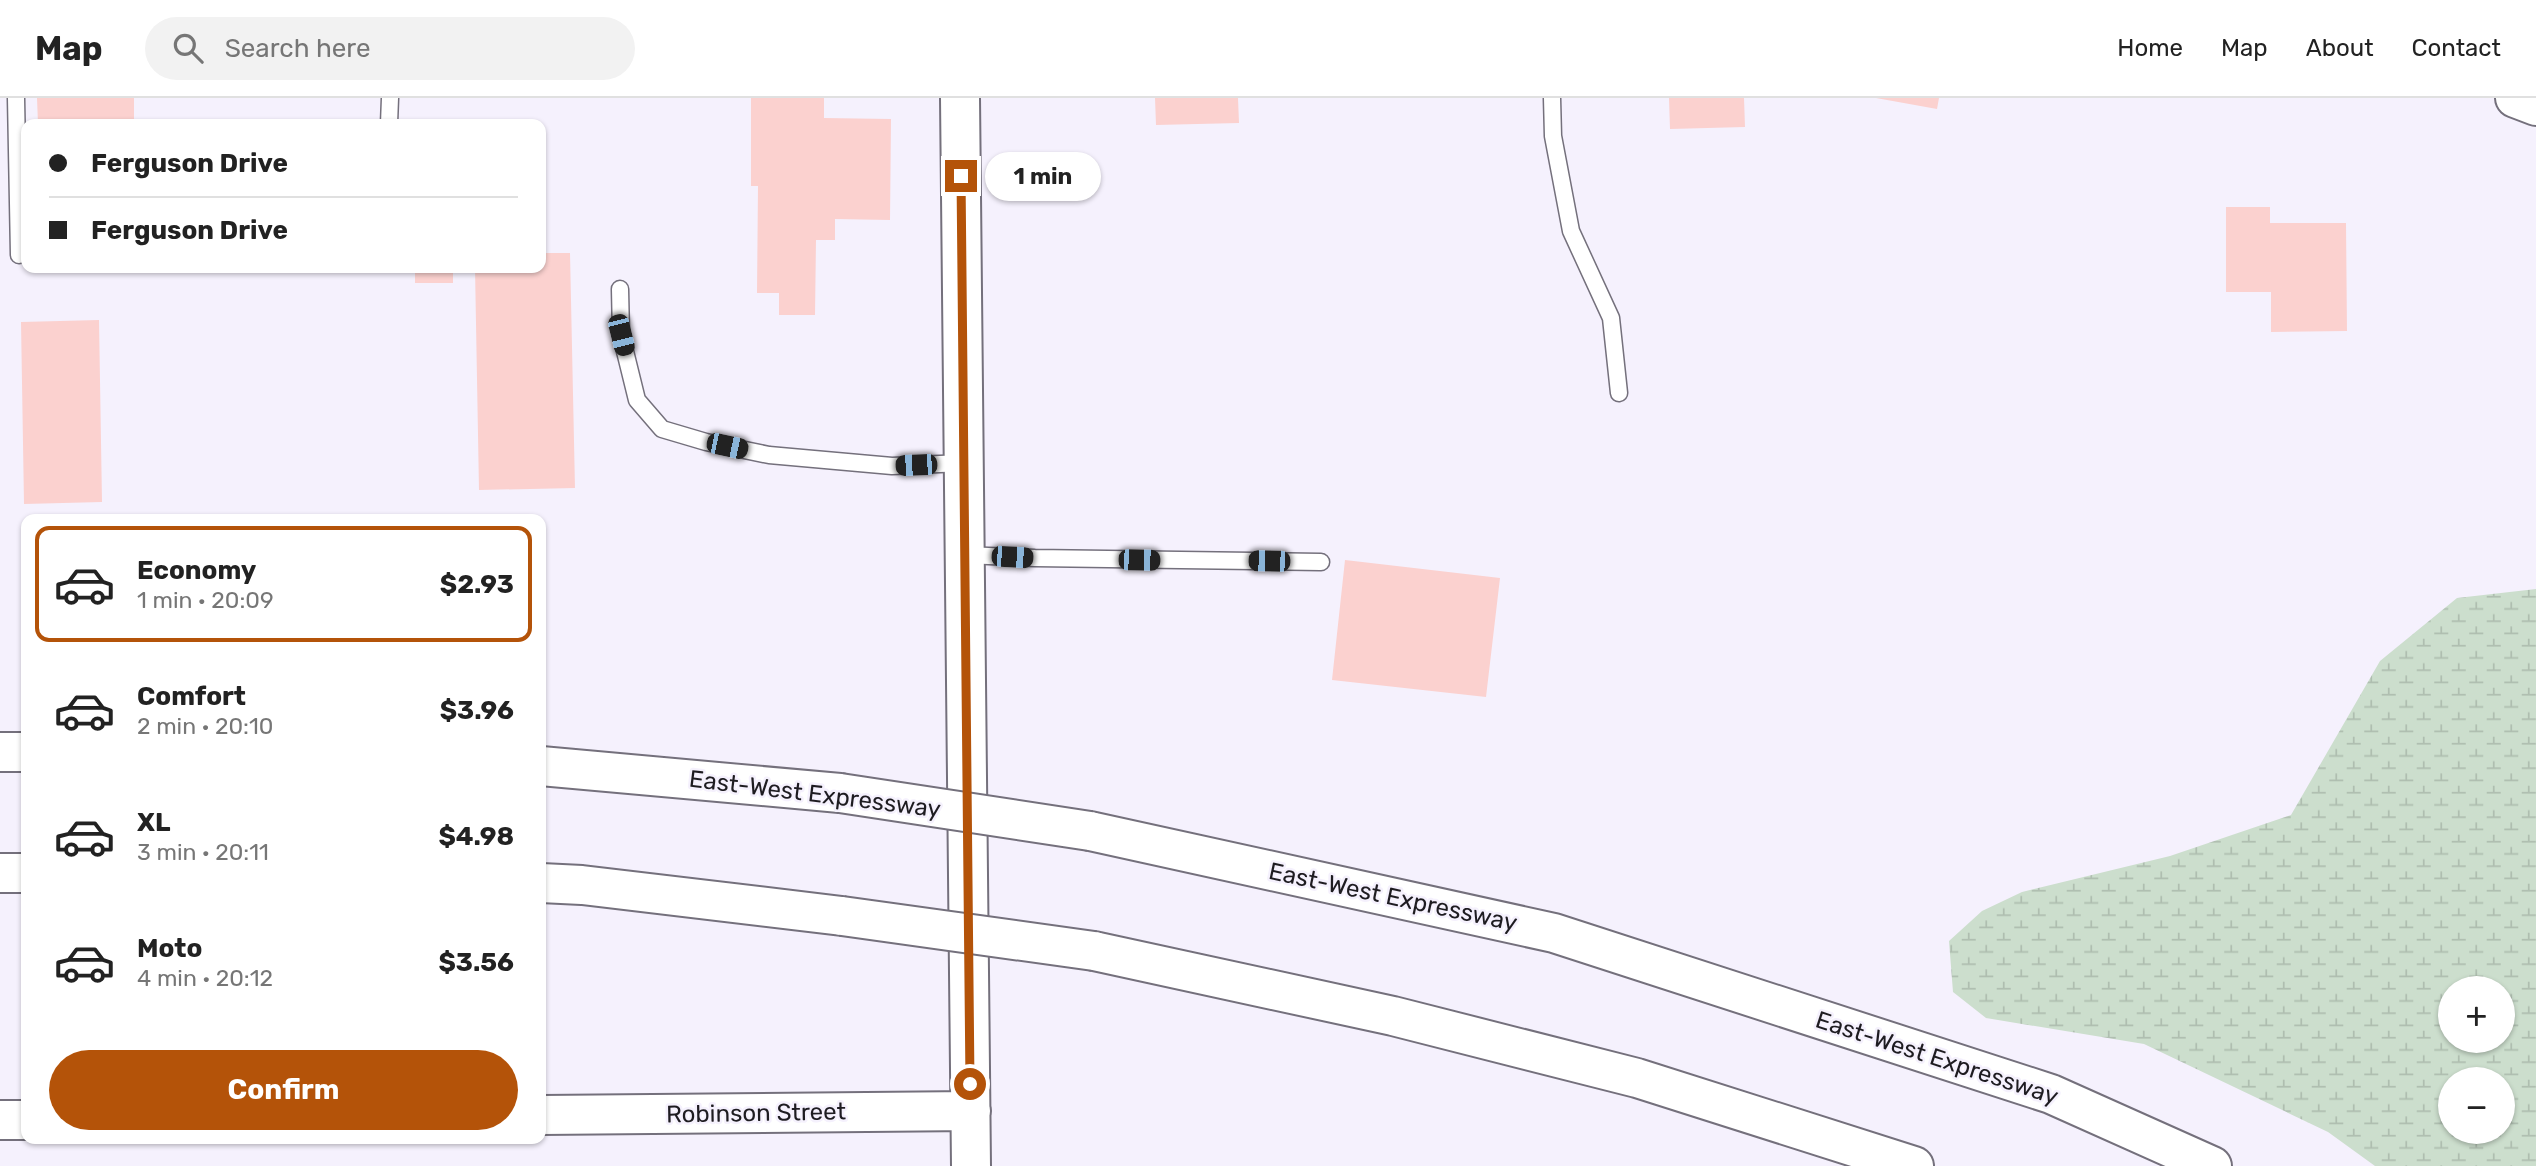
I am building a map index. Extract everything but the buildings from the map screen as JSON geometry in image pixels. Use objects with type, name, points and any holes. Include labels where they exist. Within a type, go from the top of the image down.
[{"type":"main road","points":[[960,98],[971,1166]]},
{"type":"main road","points":[[2515,98],[2536,106]]},
{"type":"main road","points":[[0,752],[21,752]]},
{"type":"main road","name":"East-West Expressway","points":[[546,766],[840,793],[1090,831],[1555,933],[2051,1094],[2212,1166]]},
{"type":"main road","points":[[0,873],[21,873]]},
{"type":"main road","points":[[546,883],[582,885],[842,916],[1094,951],[1393,1016],[1637,1079],[1914,1166]]},
{"type":"main road","name":"Robinson Street","points":[[546,1115],[971,1111]]},
{"type":"main road","points":[[0,1120],[21,1120]]},
{"type":"lane","points":[[16,98],[19,255]]},
{"type":"lane","points":[[389,119],[390,98]]},
{"type":"lane","points":[[1552,98],[1553,136],[1571,231],[1611,318],[1619,393]]},
{"type":"lane","points":[[620,289],[621,335],[637,400],[662,429],[706,442],[769,455],[892,466],[964,463]]},
{"type":"lane","points":[[965,555],[1321,562]]},
{"type":"green space","points":[[2536,589],[2536,1166],[2375,1166],[2328,1132],[2144,1044],[1986,1018],[1953,992],[1949,941],[1982,911],[2022,892],[2170,856],[2291,815],[2380,661],[2457,598]]},
{"type":"route","points":[[961,176],[970,1084]]}]
